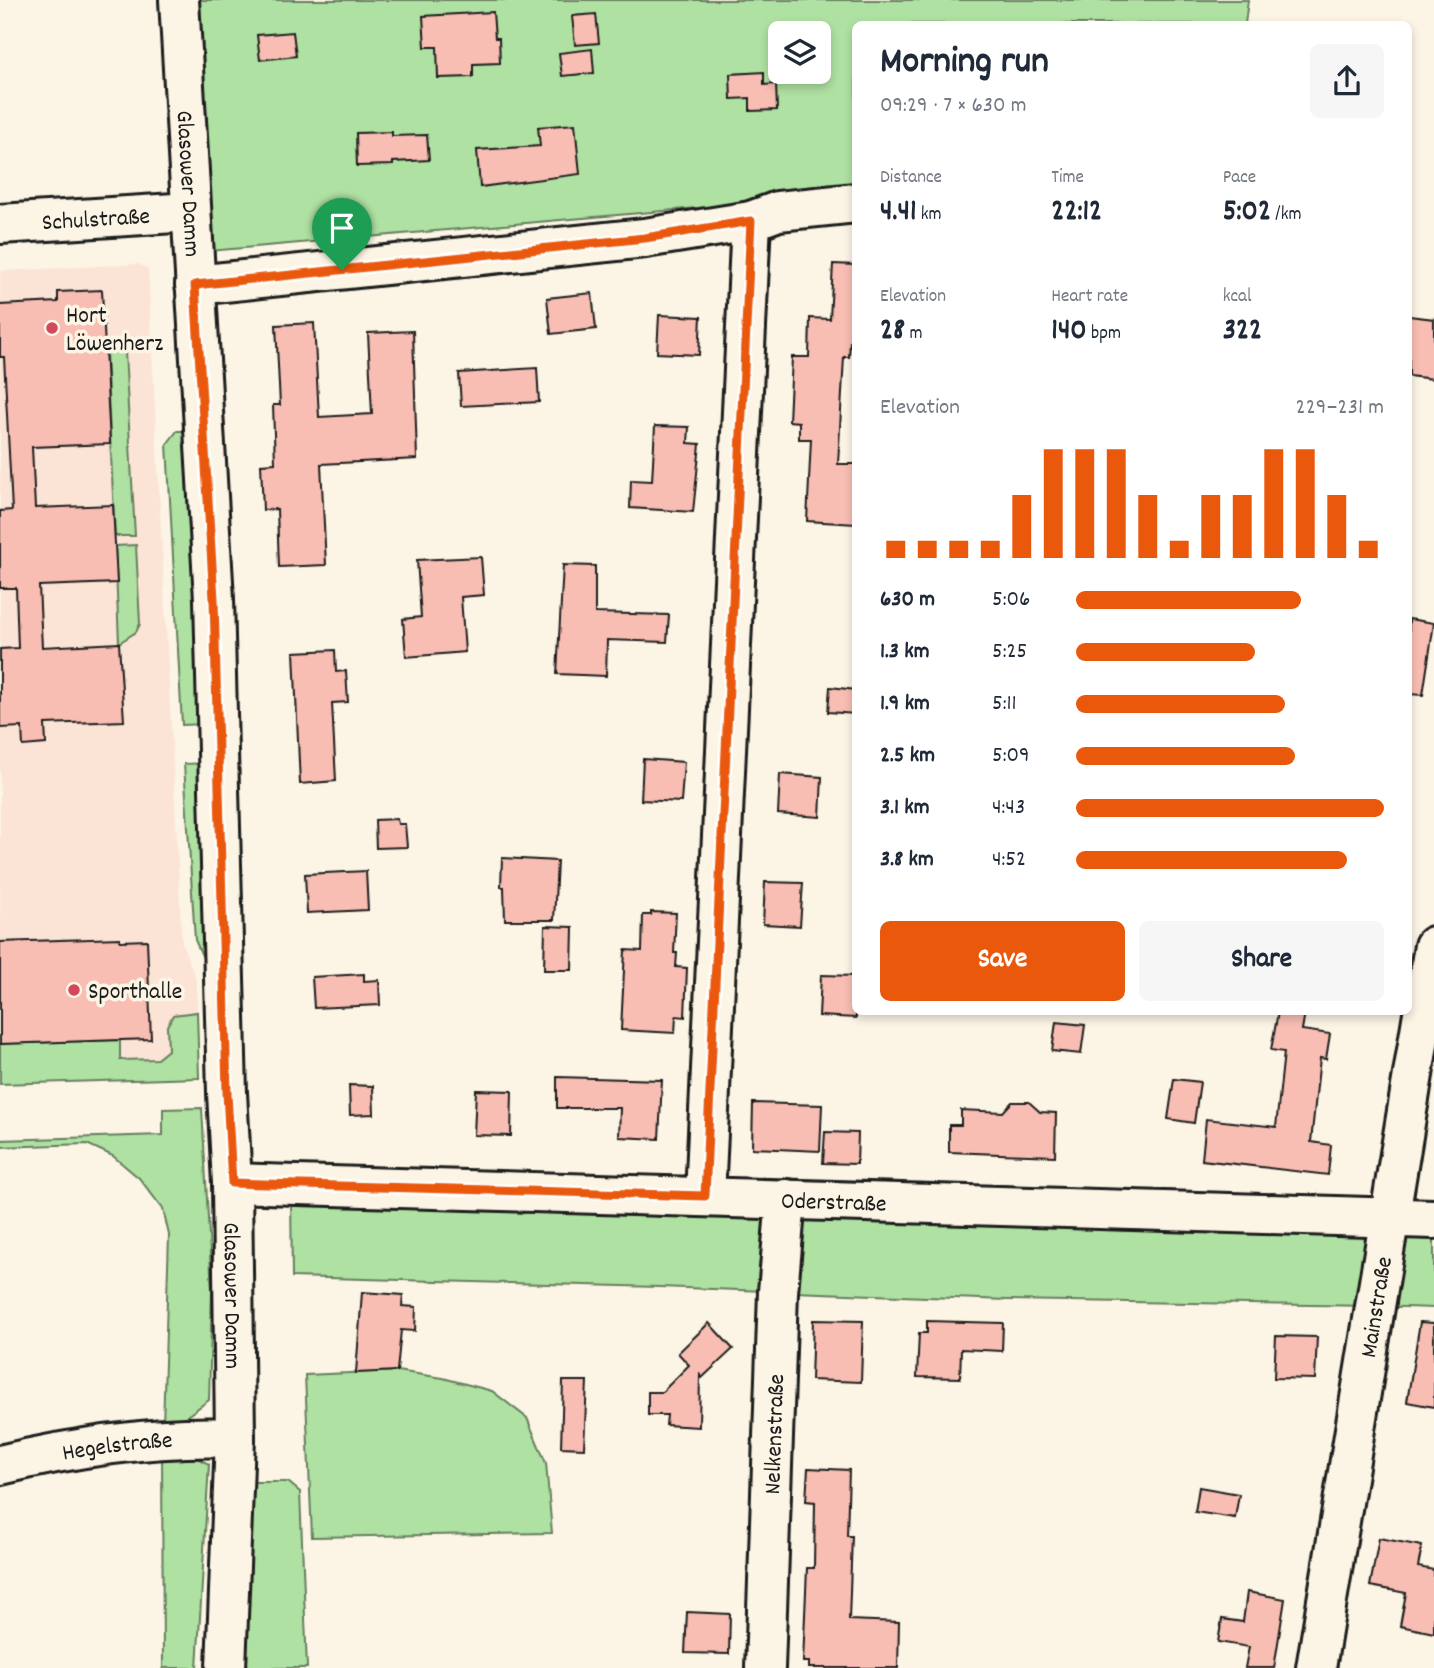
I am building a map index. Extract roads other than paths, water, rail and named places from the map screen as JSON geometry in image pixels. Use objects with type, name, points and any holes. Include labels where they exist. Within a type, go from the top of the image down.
[{"type":"street","name":"Glasower Damm","points":[[179,0],[214,599],[227,1093],[232,1183],[235,1438],[226,1668]]},
{"type":"street","points":[[195,285],[645,238],[751,221],[778,211],[852,203]]},
{"type":"street","name":"Schulstraße","points":[[0,224],[191,212]]},
{"type":"street","points":[[705,1196],[751,221]]},
{"type":"street","name":"Mainstraße","points":[[1316,1668],[1434,946]]},
{"type":"street","name":"Oderstraße","points":[[232,1183],[1434,1219]]},
{"type":"street","name":"Nelkenstraße","points":[[765,1668],[778,1292],[786,1199]]},
{"type":"street","name":"Hegelstraße","points":[[0,1465],[34,1457],[162,1439],[235,1438]]},
{"type":"place","name":"Hort Löwenherz","points":[[52,328]]},
{"type":"place","name":"Sporthalle","points":[[74,990]]}]
